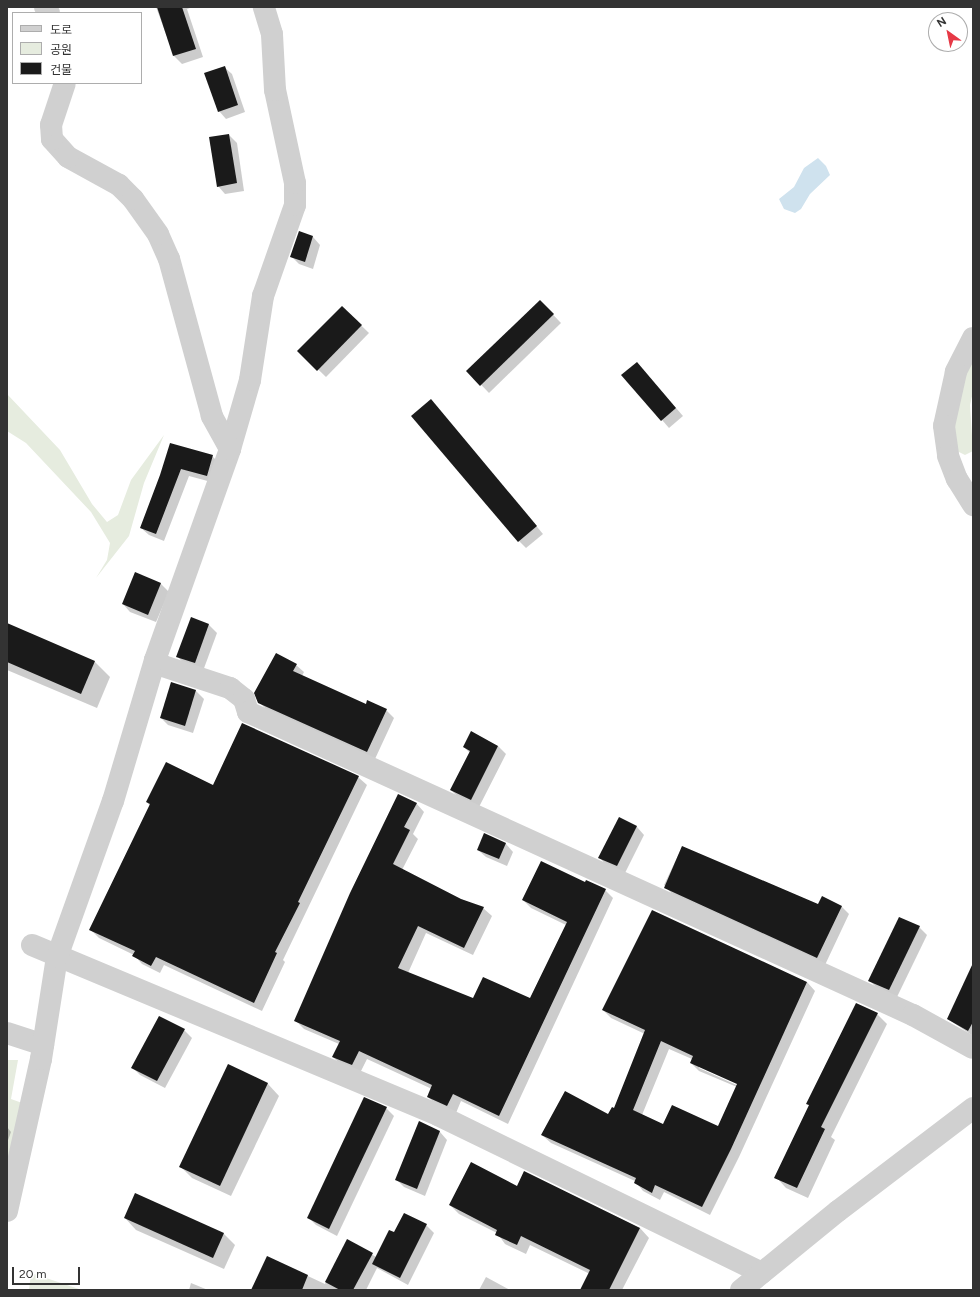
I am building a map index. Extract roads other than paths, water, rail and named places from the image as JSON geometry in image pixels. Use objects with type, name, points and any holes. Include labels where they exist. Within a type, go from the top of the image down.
[{"type":"street","points":[[7,1211],[43,1045],[57,957],[113,801],[155,660],[230,449],[250,380],[263,296],[295,204],[295,183],[275,90],[272,34],[264,7]]},
{"type":"street","points":[[65,84],[51,125],[52,140],[68,158],[119,185],[138,204],[158,234],[171,266],[212,416],[230,449]]},
{"type":"street","points":[[973,338],[956,372],[944,426],[948,456],[957,479],[973,505]]},
{"type":"street","points":[[155,660],[163,666],[230,688],[244,699],[248,712],[913,1015],[973,1048]]},
{"type":"street","points":[[32,946],[438,1115],[762,1273]]},
{"type":"street","points":[[7,1033],[43,1045]]},
{"type":"street","points":[[741,1290],[838,1210],[973,1108]]},
{"type":"water","points":[[818,158],[826,166],[830,175],[810,194],[801,209],[795,213],[784,209],[779,199],[794,187],[804,168]]}]
